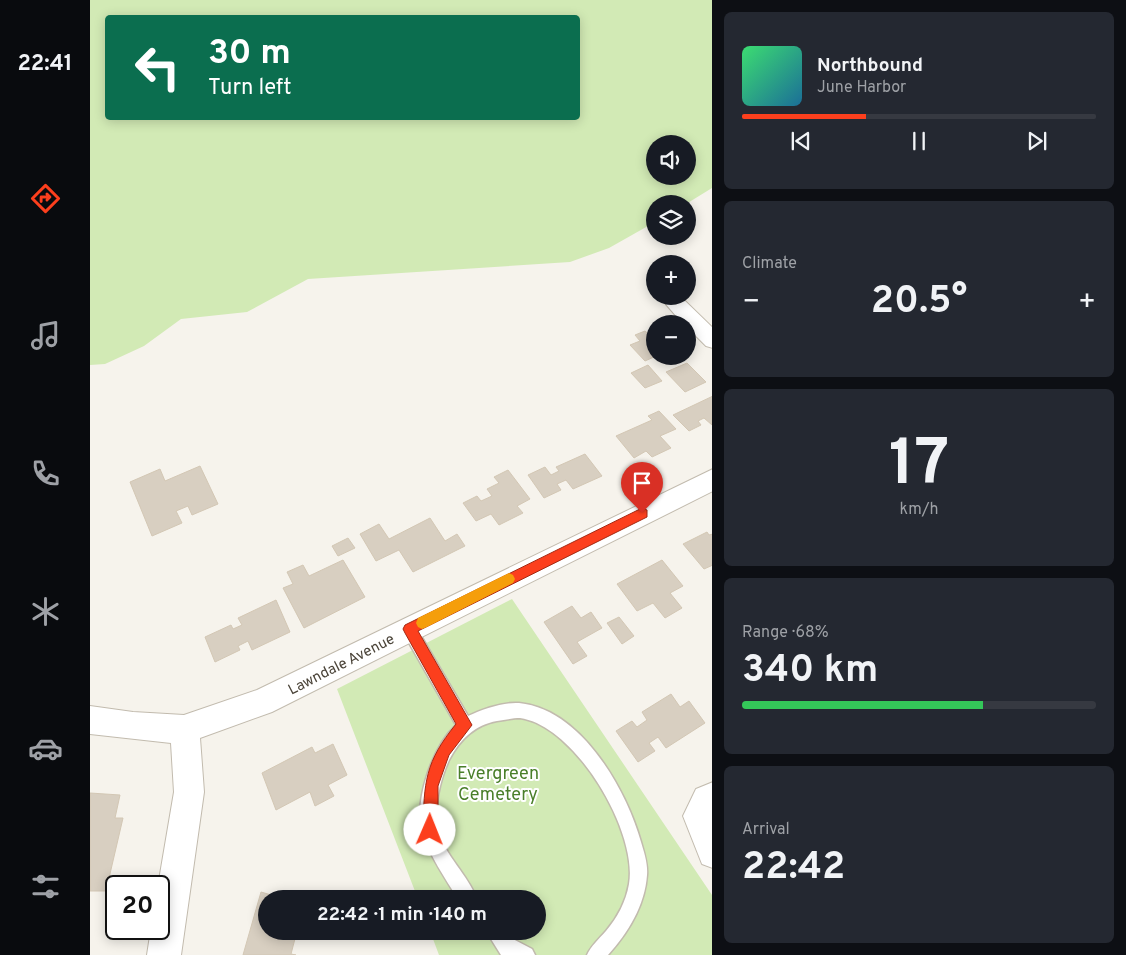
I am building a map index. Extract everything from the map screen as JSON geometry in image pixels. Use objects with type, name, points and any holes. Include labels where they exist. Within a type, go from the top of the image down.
[{"type":"street","points":[[677,305],[712,341]]},
{"type":"street","name":"Lawndale Avenue","points":[[90,720],[133,726],[184,729],[262,702],[712,479]]},
{"type":"street","points":[[164,955],[189,792],[188,760],[184,729]]},
{"type":"street","points":[[712,796],[707,800],[698,816],[712,853]]},
{"type":"lane","points":[[409,629],[465,725]]},
{"type":"lane","points":[[462,890],[430,830],[431,786],[444,751],[465,725],[483,715],[521,711],[555,724],[584,749],[619,803],[631,834],[639,872],[634,897],[621,927],[596,955]]},
{"type":"lane","points":[[504,944],[526,955]]},
{"type":"green space","points":[[90,0],[712,0],[712,188],[696,198],[696,195],[646,195],[646,227],[609,248],[570,262],[308,279],[247,312],[181,319],[144,346],[105,364],[90,365]]},
{"type":"green space","name":"Evergreen Cemetery","points":[[512,599],[712,895],[712,955],[439,955],[433,940],[546,940],[546,890],[415,890],[337,689]]},
{"type":"building","points":[[646,332],[645,361],[630,345],[640,341],[635,335]]},
{"type":"building","points":[[648,365],[662,381],[645,388],[631,373]]},
{"type":"building","points":[[682,365],[689,365],[706,382],[685,392],[666,372]]},
{"type":"building","points":[[712,396],[712,425],[704,418],[698,421],[701,425],[689,431],[673,415]]},
{"type":"building","points":[[659,411],[676,429],[660,436],[671,448],[652,457],[646,451],[634,458],[616,436],[652,420],[648,416]]},
{"type":"building","points":[[585,454],[602,476],[573,489],[566,480],[557,484],[561,490],[544,498],[528,475],[545,467],[551,475],[559,471],[556,467]]},
{"type":"building","points":[[200,466],[218,504],[192,515],[188,506],[176,511],[182,523],[152,536],[130,482],[160,469],[165,481]]},
{"type":"building","points":[[508,470],[530,499],[517,506],[523,513],[499,525],[491,514],[476,521],[463,503],[477,496],[481,501],[492,496],[487,489],[499,483],[494,477]]},
{"type":"building","points":[[430,518],[445,541],[457,534],[465,546],[413,572],[399,550],[376,561],[360,534],[379,524],[389,539]]},
{"type":"building","points":[[707,532],[709,535],[712,534],[712,565],[704,569],[683,544]]},
{"type":"building","points":[[348,538],[355,548],[338,556],[332,546]]},
{"type":"building","points":[[343,560],[365,597],[304,628],[283,588],[293,584],[287,572],[303,565],[309,576]]},
{"type":"building","points":[[662,560],[683,586],[670,593],[682,608],[665,618],[653,603],[637,611],[617,584]]},
{"type":"building","points":[[276,600],[290,632],[252,650],[248,641],[238,646],[240,650],[215,662],[205,637],[231,625],[233,629],[242,625],[238,618]]},
{"type":"building","points":[[572,606],[581,618],[591,612],[602,628],[577,642],[587,656],[573,664],[544,622]]},
{"type":"building","points":[[619,617],[634,636],[622,644],[607,623]]},
{"type":"building","points":[[671,694],[680,707],[689,701],[705,723],[666,748],[658,737],[649,743],[655,751],[638,762],[616,731],[632,721],[637,727],[647,720],[642,712]]},
{"type":"building","points":[[333,744],[347,775],[328,785],[334,796],[315,806],[310,792],[276,810],[262,773],[312,747],[315,753]]},
{"type":"building","points":[[90,793],[120,795],[115,818],[123,818],[110,875],[105,875],[105,891],[90,891]]},
{"type":"building","points":[[258,902],[258,940],[295,940],[291,954],[296,955],[243,955]]},
{"type":"slow traffic","points":[[422,623],[509,579]]},
{"type":"route","points":[[430,830],[431,786],[444,751],[465,725],[409,629],[642,513]]}]
